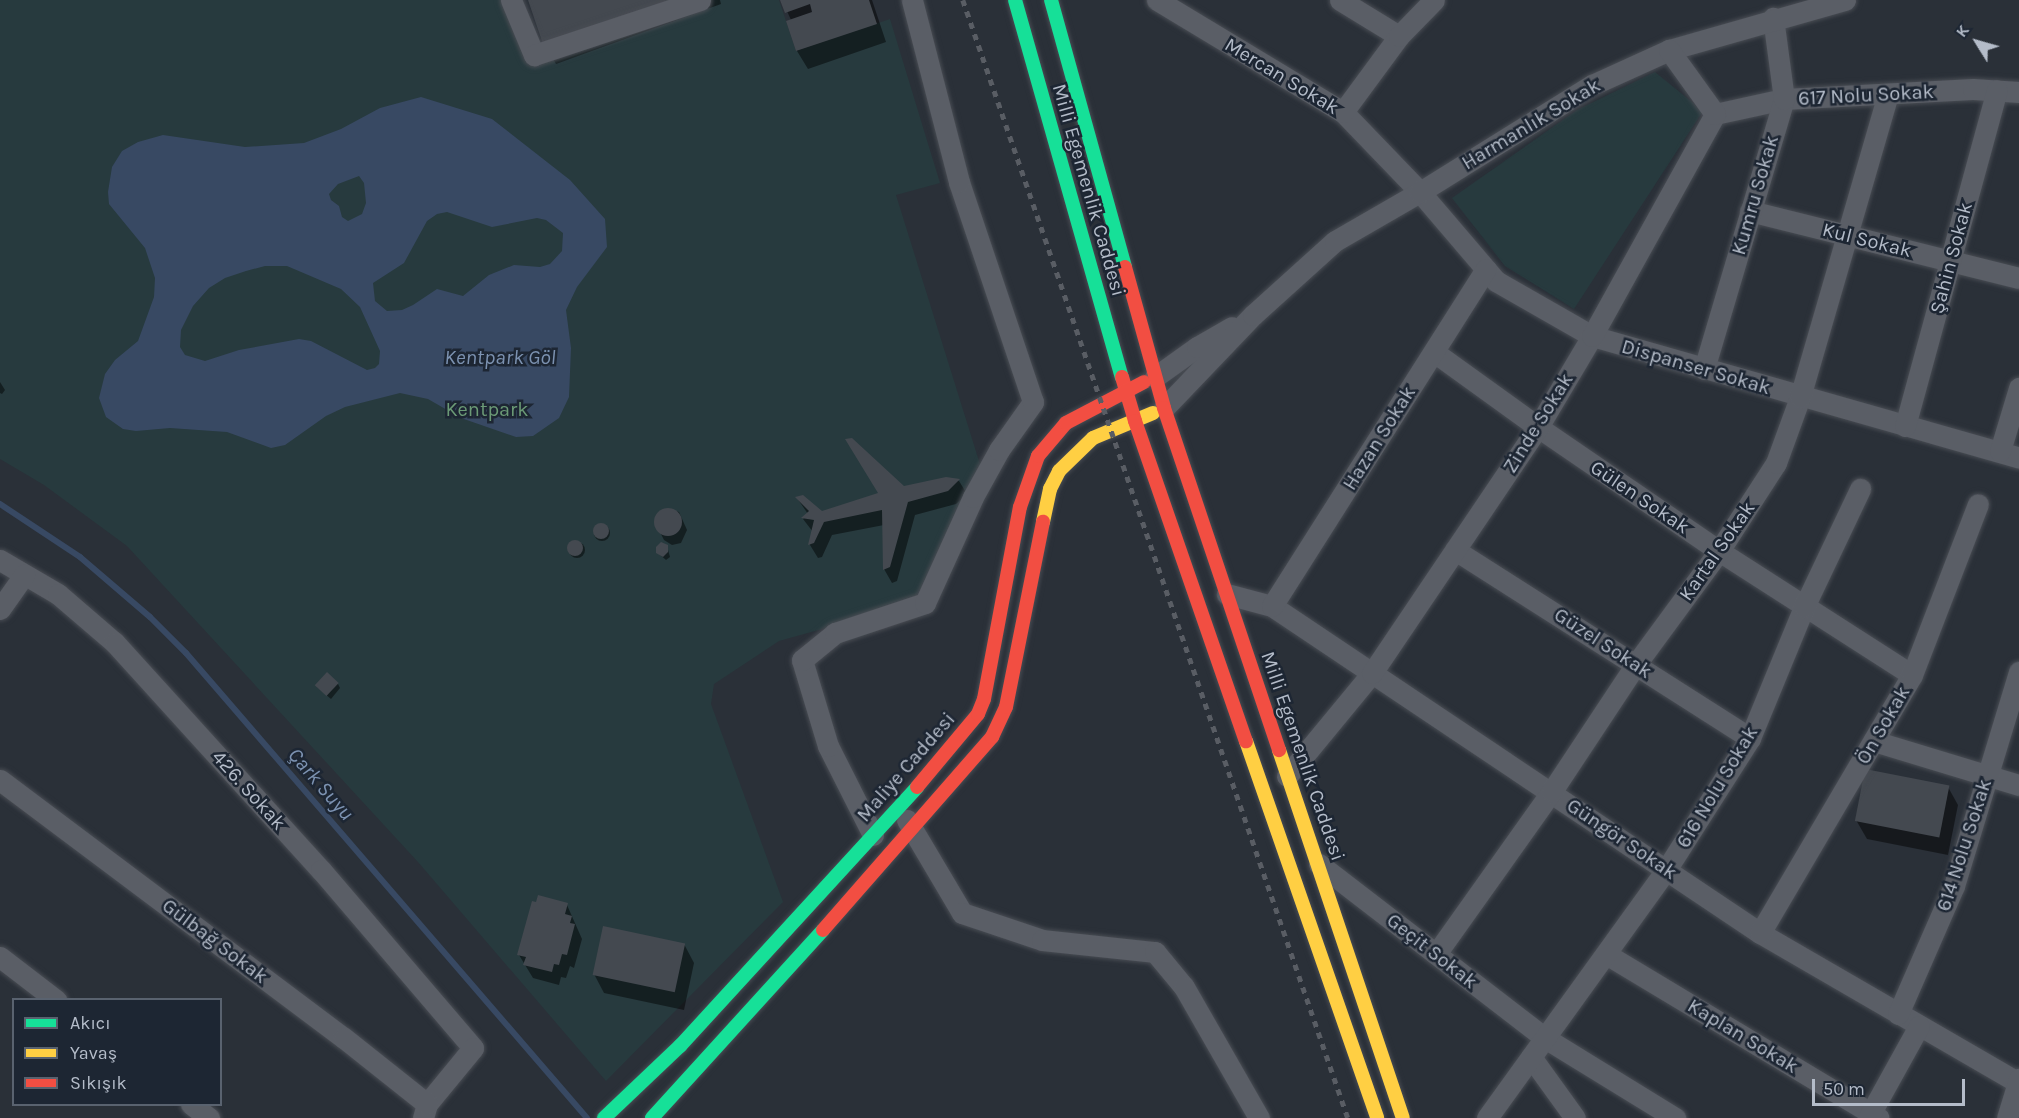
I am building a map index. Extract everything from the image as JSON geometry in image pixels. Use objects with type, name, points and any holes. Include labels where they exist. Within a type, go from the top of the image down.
[{"type":"main road","name":"Milli Egemenlik Caddesi","points":[[1015,0],[1135,421]]},
{"type":"main road","name":"Milli Egemenlik Caddesi","points":[[1051,0],[1164,408],[1403,1118]]},
{"type":"main road","name":"Maliye Caddesi","points":[[604,1118],[703,1021],[873,835],[978,714],[984,699],[1017,518],[1038,456],[1066,423],[1155,376]]},
{"type":"main road","points":[[652,1118],[914,830],[992,737],[1006,707],[1046,505],[1059,471],[1093,438],[1164,408]]},
{"type":"main road","points":[[1135,421],[1377,1118]]},
{"type":"street","points":[[511,0],[534,55],[700,0]]},
{"type":"street","points":[[873,835],[828,746],[802,660],[835,633],[925,603],[984,477],[999,450],[1033,402],[959,182],[912,0]]},
{"type":"street","name":"Mercan Sokak","points":[[1157,0],[1343,112],[1420,192]]},
{"type":"street","points":[[1340,0],[1399,36]]},
{"type":"street","points":[[1343,112],[1399,36],[1434,0]]},
{"type":"street","name":"Harmanlık Sokak","points":[[1164,408],[1253,315],[1335,241],[1420,192],[1592,85],[1669,50],[1773,18],[1845,0]]},
{"type":"street","name":"Kumru Sokak","points":[[1704,369],[1784,99],[1773,18]]},
{"type":"street","points":[[1669,50],[1715,114]]},
{"type":"street","name":"617 Nolu Sokak","points":[[1715,114],[1784,99],[1972,89],[2019,92]]},
{"type":"street","name":"Şahin Sokak","points":[[1905,426],[1997,90]]},
{"type":"street","name":"Kartal Sokak","points":[[1436,954],[1552,791],[1636,664],[1719,550],[1776,464],[1800,397],[1888,95]]},
{"type":"street","name":"Zinde Sokak","points":[[1287,776],[1372,674],[1538,427],[1592,336],[1715,114]]},
{"type":"street","name":"Dispanser Sokak","points":[[1420,192],[1496,281],[1592,336],[1800,397],[2010,454]]},
{"type":"street","name":"Kul Sokak","points":[[1750,211],[2019,278]]},
{"type":"street","name":"Hazan Sokak","points":[[1272,606],[1486,269]]},
{"type":"street","name":"Harmanlık Sokak","points":[[1155,376],[1197,347],[1253,315]]},
{"type":"street","name":"Gülen Sokak","points":[[1434,352],[1538,427],[1719,550],[1912,675]]},
{"type":"street","points":[[2010,454],[2019,387]]},
{"type":"street","name":"616 Nolu Sokak","points":[[1487,1118],[1666,870],[1750,738],[1804,607],[1860,489]]},
{"type":"street","name":"Ön Sokak","points":[[1760,933],[1912,675],[1978,504]]},
{"type":"street","name":"Güzel Sokak","points":[[1455,550],[1750,738]]},
{"type":"street","name":"426. Sokak","points":[[0,560],[58,594],[115,643],[321,870],[473,1048],[425,1111]]},
{"type":"street","points":[[0,609],[24,574]]},
{"type":"street","name":"Güngör Sokak","points":[[1227,594],[1272,606],[1552,791],[1760,933],[1898,1014],[2019,1081]]},
{"type":"street","name":"614 Nolu Sokak","points":[[1898,1014],[1954,886],[2019,672]]},
{"type":"street","points":[[1874,741],[1987,773],[2019,785]]},
{"type":"street","name":"Gülbağ Sokak","points":[[0,780],[344,1038],[425,1111]]},
{"type":"street","points":[[898,807],[963,913],[1042,940],[1155,952],[1184,987],[1259,1118]]},
{"type":"street","name":"Geçit Sokak","points":[[1319,864],[1545,1038],[1675,1118]]},
{"type":"street","name":"Kaplan Sokak","points":[[1606,954],[1873,1116]]},
{"type":"street","points":[[0,957],[55,998]]},
{"type":"street","points":[[1873,1116],[1919,1026]]},
{"type":"street","points":[[1531,1057],[1575,1118]]},
{"type":"street","points":[[2007,1118],[2019,1081]]},
{"type":"street","points":[[194,1106],[208,1118]]},
{"type":"green space","name":"Kentpark","points":[[0,0],[511,0],[534,54],[700,0],[779,0],[796,51],[890,19],[940,183],[896,195],[984,477],[926,600],[779,641],[714,684],[711,704],[783,902],[606,1081],[418,862],[127,546],[44,485],[0,459]]},
{"type":"green space","points":[[1655,72],[1703,111],[1574,309],[1505,266],[1452,198],[1577,110]]},
{"type":"water","name":"Kentpark Göl","points":[[421,97],[492,119],[570,180],[605,219],[607,247],[577,287],[566,310],[571,348],[569,397],[559,418],[533,436],[516,437],[461,418],[428,399],[400,393],[345,407],[326,416],[285,445],[271,448],[227,432],[170,428],[136,431],[123,429],[106,417],[99,398],[105,374],[115,360],[138,341],[154,297],[155,278],[145,248],[109,204],[108,192],[112,167],[122,151],[138,142],[163,135],[245,147],[304,143],[341,129],[380,108]],"holes":[[[359,176],[364,183],[366,203],[362,214],[348,221],[342,217],[339,206],[331,200],[329,194],[338,184]],[[447,212],[492,227],[537,218],[546,220],[563,233],[562,251],[550,264],[540,267],[514,265],[489,275],[463,296],[437,289],[402,310],[387,311],[375,301],[373,283],[404,263],[427,221],[437,214]],[[265,266],[287,266],[341,289],[360,307],[380,351],[379,364],[367,370],[311,341],[299,339],[239,350],[205,361],[185,355],[180,347],[181,330],[193,306],[209,288],[225,278]]]},
{"type":"building","points":[[528,0],[671,0],[544,47]]},
{"type":"building","points":[[780,0],[869,0],[877,24],[796,51],[786,21],[812,12],[810,4],[785,13]]},
{"type":"building","points":[[852,438],[904,486],[946,477],[960,479],[948,491],[908,502],[890,567],[883,570],[882,510],[824,522],[814,543],[808,545],[814,520],[801,518],[809,511],[795,497],[803,495],[822,511],[878,493],[845,439]]},
{"type":"building","points":[[668,508],[678,512],[682,522],[678,532],[668,536],[658,532],[654,522],[658,512]]},
{"type":"building","points":[[601,523],[607,525],[609,531],[607,537],[601,539],[595,537],[593,531],[595,525]]},
{"type":"building","points":[[575,540],[581,542],[583,548],[581,554],[575,556],[569,554],[567,548],[569,542]]},
{"type":"building","points":[[661,542],[668,545],[668,552],[663,557],[656,553],[656,547]]},
{"type":"building","points":[[327,672],[339,683],[326,696],[315,685]]},
{"type":"building","points":[[1865,769],[1949,785],[1939,837],[1855,821]]},
{"type":"building","points":[[538,895],[568,903],[565,914],[572,916],[570,923],[575,924],[567,955],[562,954],[559,965],[554,964],[552,972],[523,965],[526,957],[517,955],[532,901],[536,902]]},
{"type":"building","points":[[603,926],[685,943],[675,992],[593,975]]},
{"type":"waterway","name":"Çark Suyu","points":[[0,504],[80,557],[150,617],[186,653],[587,1118]]},
{"type":"railway","points":[[963,0],[1348,1118]]},
{"type":"traffic: fast","points":[[1015,0],[1122,377]]},
{"type":"traffic: fast","points":[[1051,0],[1125,267]]},
{"type":"traffic: fast","points":[[604,1118],[680,1046],[917,787]]},
{"type":"traffic: fast","points":[[652,1118],[823,930]]},
{"type":"traffic: slow","points":[[1043,522],[1050,489],[1059,471],[1093,438],[1153,413]]},
{"type":"traffic: slow","points":[[1246,741],[1377,1118]]},
{"type":"traffic: slow","points":[[1279,750],[1403,1118]]},
{"type":"traffic: jam","points":[[1125,267],[1164,408],[1279,750]]},
{"type":"traffic: jam","points":[[1122,377],[1135,421],[1246,741]]},
{"type":"traffic: jam","points":[[917,787],[978,714],[984,699],[1020,507],[1038,456],[1066,423],[1144,382]]},
{"type":"traffic: jam","points":[[823,930],[992,737],[1006,707],[1043,522]]}]
